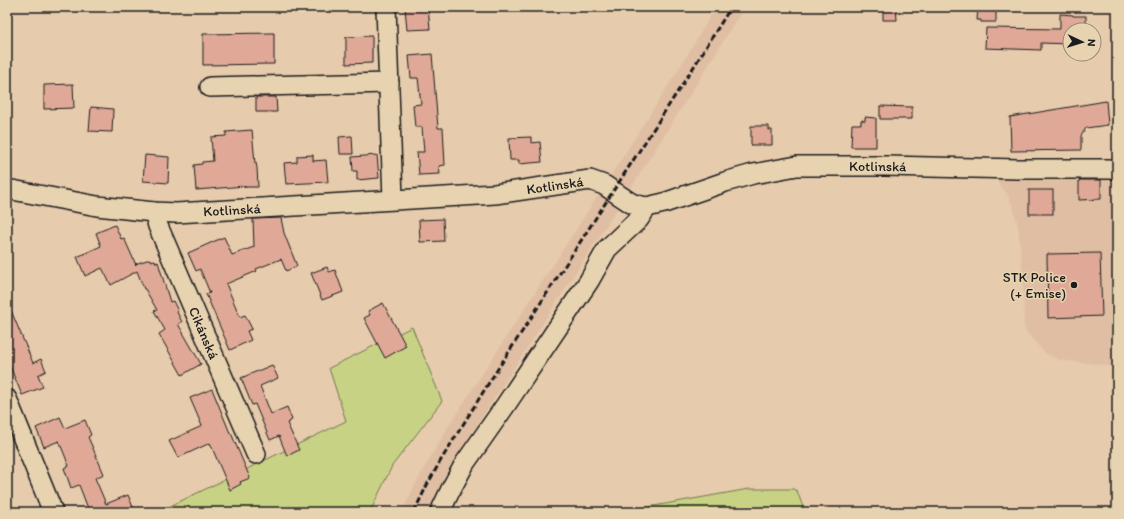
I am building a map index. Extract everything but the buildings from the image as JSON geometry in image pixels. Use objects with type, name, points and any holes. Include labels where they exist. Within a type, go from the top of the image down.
[{"type":"street","points":[[386,7],[393,200]]},
{"type":"street","points":[[210,87],[389,83]]},
{"type":"street","name":"Kotlinská","points":[[7,189],[97,206],[154,212],[176,212],[495,194],[590,180],[604,185],[637,205],[647,207],[664,204],[725,182],[754,174],[797,166],[1117,169]]},
{"type":"street","points":[[440,512],[465,463],[589,281],[607,249],[639,219],[647,207]]},
{"type":"street","name":"Cikánská","points":[[154,212],[158,226],[256,454]]},
{"type":"street","points":[[7,399],[53,512]]},
{"type":"shaded area","points":[[716,7],[744,7],[630,189],[468,439],[428,512],[401,512],[448,427],[610,177]]},
{"type":"shaded area","points":[[998,174],[1117,175],[1117,369],[1104,365],[1059,360],[1045,353],[1024,328],[1023,275],[1018,226],[1013,207],[1007,194],[998,183]]},
{"type":"green space","points":[[412,327],[442,401],[392,466],[370,512],[158,512],[346,421],[329,368]]},
{"type":"green space","points":[[749,489],[793,489],[797,491],[805,512],[620,512]]},
{"type":"railway","points":[[414,512],[441,460],[490,381],[731,7]]},
{"type":"place","name":"STK Police (+ Emise)","points":[[1074,285]]}]
